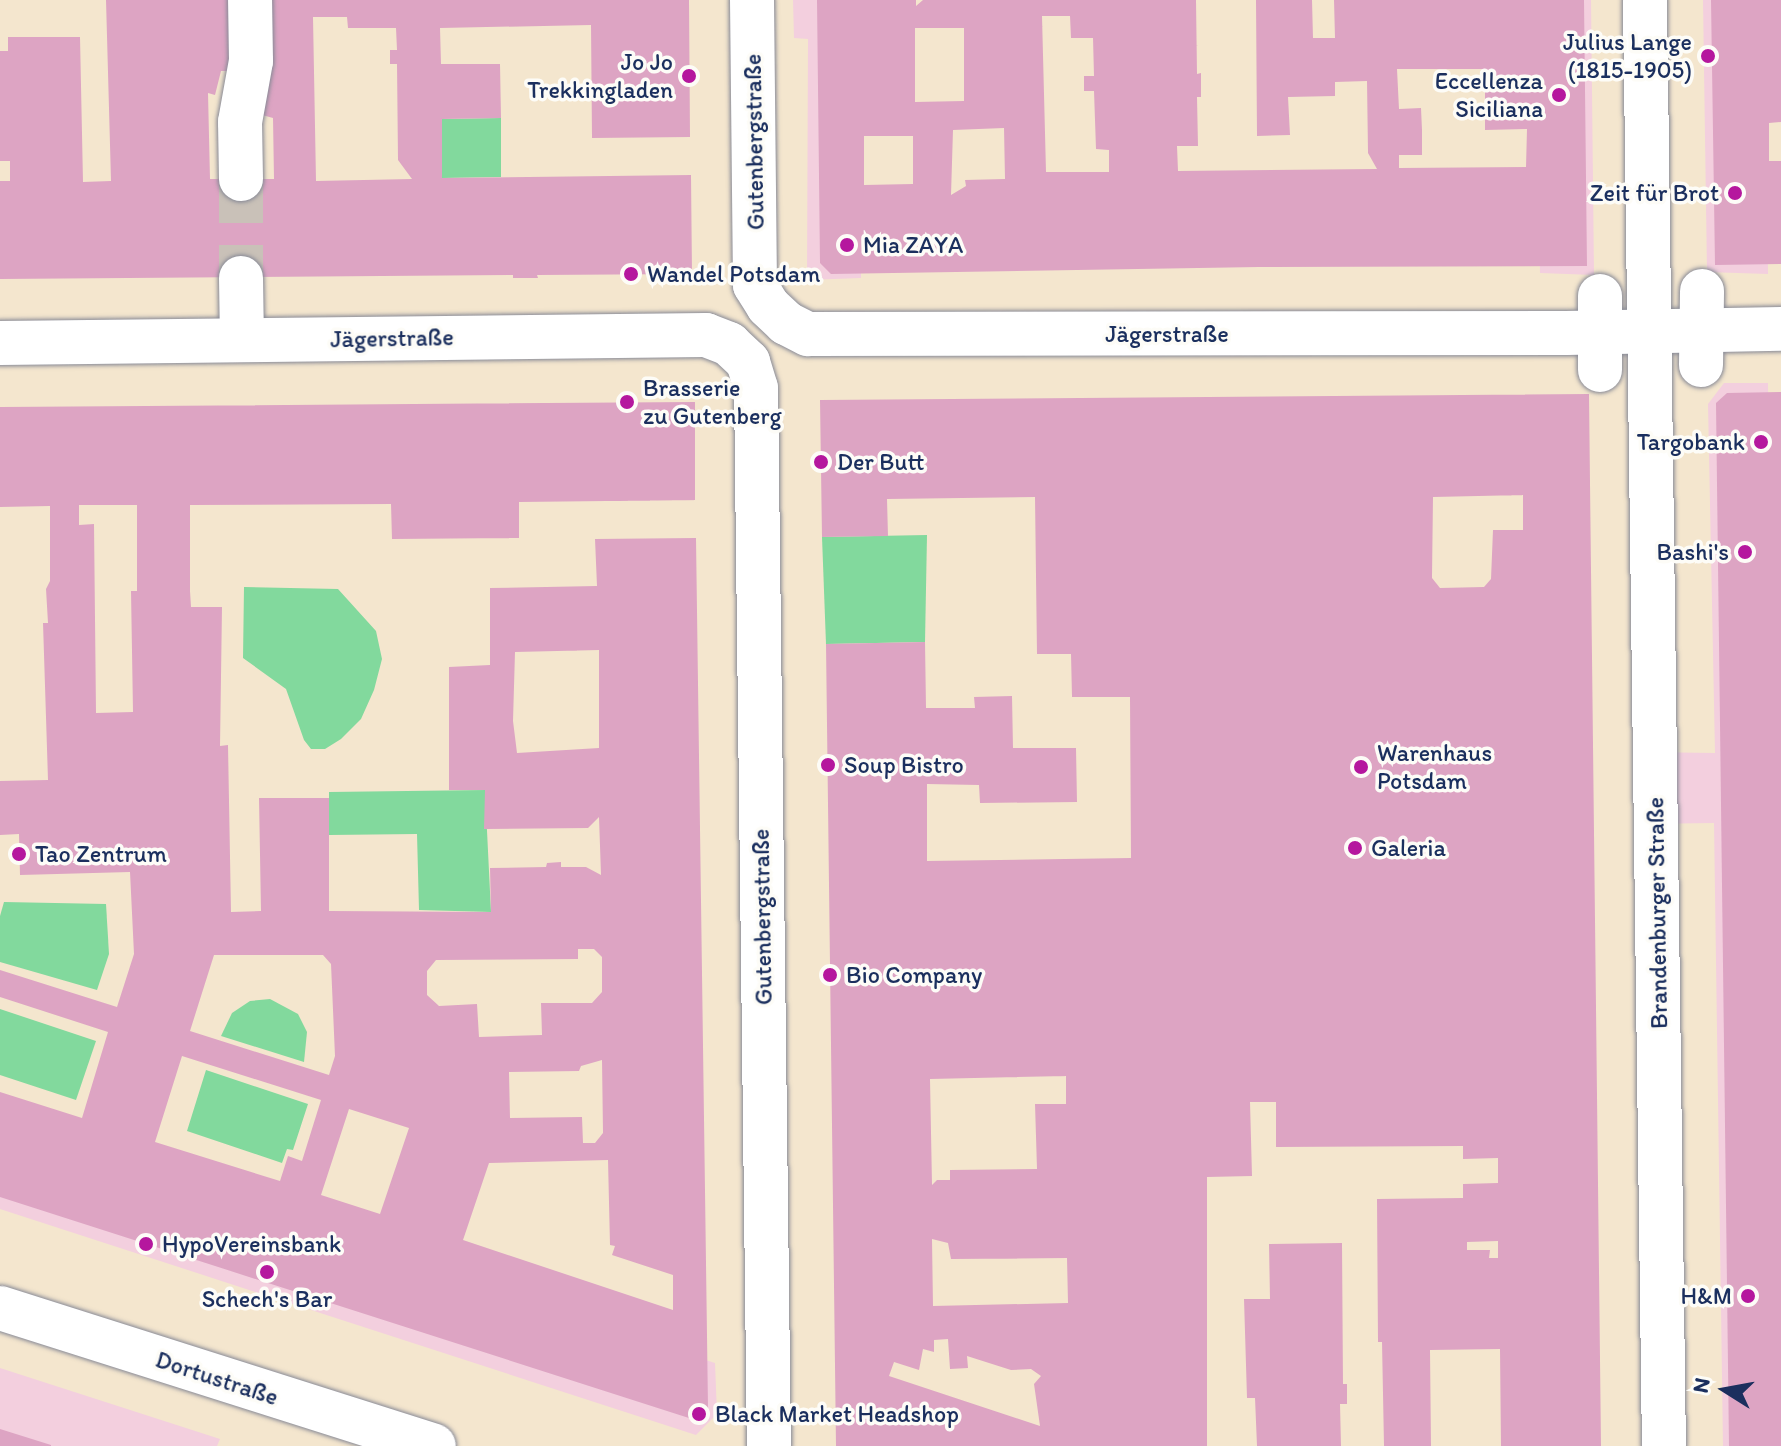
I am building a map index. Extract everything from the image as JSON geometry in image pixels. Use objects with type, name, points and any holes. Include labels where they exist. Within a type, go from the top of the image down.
[{"type":"street","points":[[241,179],[240,122],[251,61],[250,0]]},
{"type":"street","name":"Gutenbergstraße","points":[[752,0],[755,285]]},
{"type":"street","name":"Brandenburger Straße","points":[[1645,0],[1644,330],[1664,1446]]},
{"type":"street","points":[[241,278],[242,339]]},
{"type":"street","name":"Jägerstraße","points":[[755,285],[768,306],[786,323],[808,334],[1775,329]]},
{"type":"street","name":"Jägerstraße","points":[[1644,330],[1650,332]]},
{"type":"street","name":"Jägerstraße","points":[[0,343],[706,335],[729,344],[748,362],[756,388]]},
{"type":"street","name":"Gutenbergstraße","points":[[756,388],[769,1446]]},
{"type":"street","name":"Dortustraße","points":[[0,1308],[434,1446]]},
{"type":"shaded area","points":[[793,0],[860,0],[861,278],[807,280],[808,39],[794,38]]},
{"type":"shaded area","points":[[1535,0],[1591,0],[1594,275],[1540,273]]},
{"type":"shaded area","points":[[1703,0],[1765,0],[1768,274],[1707,272]]},
{"type":"shaded area","points":[[1724,383],[1768,383],[1778,1446],[1723,1446],[1714,823],[1643,824],[1642,752],[1715,753],[1708,404]]},
{"type":"shaded area","points":[[0,1139],[715,1363],[717,1414],[696,1435],[0,1209]]},
{"type":"shaded area","points":[[0,1368],[220,1439],[217,1446],[0,1446]]},
{"type":"green space","points":[[501,118],[501,177],[442,178],[442,119]]},
{"type":"green space","points":[[927,535],[925,642],[826,644],[822,537]]},
{"type":"green space","points":[[244,587],[338,589],[376,631],[382,659],[374,690],[361,719],[341,739],[325,749],[311,749],[304,740],[286,689],[243,658]]},
{"type":"green space","points":[[485,790],[491,912],[419,910],[417,834],[329,835],[329,792]]},
{"type":"green space","points":[[4,902],[106,904],[109,954],[97,990],[0,962],[0,916]]},
{"type":"green space","points":[[270,999],[298,1014],[307,1032],[304,1062],[221,1036],[232,1013],[250,1001]]},
{"type":"green space","points":[[0,1009],[96,1041],[76,1100],[0,1075]]},
{"type":"green space","points":[[206,1070],[308,1104],[293,1150],[287,1149],[282,1163],[187,1131]]},
{"type":"building","points":[[106,0],[231,0],[232,71],[221,71],[215,95],[208,93],[210,179],[274,179],[273,118],[255,113],[264,0],[689,0],[690,137],[592,138],[591,25],[440,28],[441,64],[500,64],[501,118],[442,119],[442,178],[691,175],[692,274],[537,275],[538,278],[513,278],[513,275],[0,279],[0,181],[10,181],[10,161],[0,161],[0,51],[8,51],[8,37],[80,37],[83,182],[111,181]],"holes":[[[313,17],[347,17],[348,28],[396,28],[397,50],[390,50],[390,64],[397,64],[398,160],[412,179],[316,181]]]},
{"type":"building","points":[[817,0],[916,0],[916,6],[923,0],[1196,0],[1197,74],[1201,73],[1201,97],[1197,97],[1198,146],[1177,146],[1178,171],[1377,169],[1368,153],[1367,81],[1335,82],[1335,96],[1288,97],[1290,135],[1257,136],[1256,0],[1312,0],[1313,38],[1335,38],[1334,0],[1584,0],[1587,266],[1259,267],[831,274],[820,263]],"holes":[[[1042,16],[1070,16],[1071,38],[1093,38],[1094,76],[1084,76],[1084,91],[1094,91],[1096,149],[1109,150],[1109,172],[1046,172]],[[915,28],[964,28],[964,101],[915,102]],[[1397,69],[1485,69],[1485,130],[1527,129],[1526,167],[1399,168],[1399,155],[1422,155],[1421,108],[1399,109]],[[1004,128],[1005,179],[965,180],[966,186],[951,195],[953,130]],[[864,136],[913,136],[913,184],[864,185]]]},
{"type":"building","points":[[1711,0],[1781,0],[1781,122],[1769,123],[1769,161],[1781,161],[1781,264],[1715,265]]},
{"type":"building","points":[[1781,392],[1781,1446],[1729,1446],[1716,403],[1727,393]]},
{"type":"building","points":[[1589,394],[1601,1446],[1501,1446],[1500,1349],[1430,1350],[1431,1446],[1384,1446],[1382,1342],[1378,1342],[1377,1199],[1463,1198],[1463,1184],[1498,1183],[1498,1158],[1463,1159],[1463,1146],[1276,1147],[1276,1102],[1250,1102],[1252,1176],[1207,1177],[1207,1446],[836,1446],[826,644],[925,642],[926,708],[975,708],[974,697],[1012,696],[1013,748],[1076,748],[1077,802],[980,803],[979,785],[927,784],[927,861],[1131,858],[1130,697],[1072,697],[1071,654],[1037,654],[1035,497],[887,499],[888,536],[822,537],[820,400]],"holes":[[[1523,495],[1523,530],[1493,530],[1491,579],[1484,587],[1440,588],[1432,578],[1433,497]],[[1066,1076],[1066,1104],[1035,1104],[1037,1169],[950,1170],[950,1180],[937,1180],[932,1185],[930,1079]],[[932,1239],[948,1243],[951,1259],[1067,1258],[1068,1303],[933,1306]],[[1498,1241],[1498,1258],[1489,1258],[1490,1250],[1467,1250],[1467,1242]],[[948,1339],[950,1369],[968,1368],[967,1356],[1011,1370],[1031,1369],[1041,1376],[1034,1384],[1040,1426],[889,1376],[894,1362],[919,1370],[923,1349],[934,1352],[934,1340]]]},
{"type":"building","points":[[695,402],[695,500],[519,502],[519,538],[392,539],[391,504],[190,505],[190,591],[191,607],[222,607],[220,746],[228,745],[231,912],[261,911],[259,798],[329,798],[329,911],[491,912],[490,868],[546,867],[547,863],[561,862],[561,867],[586,867],[601,875],[599,817],[588,828],[484,829],[485,790],[449,790],[449,667],[490,665],[490,588],[597,586],[595,539],[696,538],[708,1408],[692,1419],[0,1197],[0,1092],[82,1118],[108,1032],[0,997],[0,970],[117,1007],[134,954],[130,872],[20,875],[19,834],[0,835],[0,781],[48,780],[43,623],[48,623],[46,589],[50,581],[50,506],[0,507],[0,407]],"holes":[[[79,505],[137,505],[137,591],[131,591],[133,712],[96,713],[94,524],[79,525]],[[599,650],[599,748],[517,753],[513,721],[515,652]],[[578,949],[594,949],[602,957],[602,992],[592,1003],[541,1003],[542,1035],[479,1037],[477,1004],[439,1006],[427,995],[427,971],[436,960],[578,959]],[[214,955],[323,955],[331,964],[335,1056],[329,1075],[190,1031]],[[182,1056],[321,1100],[302,1161],[288,1156],[280,1181],[155,1142]],[[602,1060],[603,1133],[595,1143],[583,1143],[582,1117],[510,1118],[509,1072],[579,1071],[581,1066]],[[349,1109],[409,1128],[380,1214],[321,1195]],[[608,1160],[610,1245],[615,1246],[612,1255],[673,1275],[673,1310],[463,1240],[489,1163]]]},
{"type":"building","points":[[1342,1243],[1343,1384],[1347,1384],[1347,1404],[1340,1404],[1341,1446],[1257,1446],[1255,1398],[1247,1398],[1244,1299],[1270,1299],[1269,1244]]},
{"type":"building","points":[[0,1429],[51,1445],[51,1446],[0,1446]]},
{"type":"tunnel","points":[[241,179],[241,278]]},
{"type":"place","name":"Julius Lange (1815-1905)","points":[[1708,56]]},
{"type":"place","name":"Jo Jo Trekkingladen","points":[[689,76]]},
{"type":"place","name":"Eccellenza Siciliana","points":[[1559,95]]},
{"type":"place","name":"Zeit für Brot","points":[[1735,193]]},
{"type":"place","name":"Mia ZAYA","points":[[847,245]]},
{"type":"place","name":"Wandel Potsdam","points":[[631,274]]},
{"type":"place","name":"Brasserie zu Gutenberg","points":[[627,402]]},
{"type":"place","name":"Targobank","points":[[1761,442]]},
{"type":"place","name":"Der Butt","points":[[821,462]]},
{"type":"place","name":"Bashi's","points":[[1745,552]]},
{"type":"place","name":"Soup Bistro","points":[[828,765]]},
{"type":"place","name":"Warenhaus Potsdam","points":[[1361,767]]},
{"type":"place","name":"Galeria","points":[[1355,848]]},
{"type":"place","name":"Tao Zentrum","points":[[19,854]]},
{"type":"place","name":"Bio Company","points":[[830,975]]},
{"type":"place","name":"HypoVereinsbank","points":[[146,1244]]},
{"type":"place","name":"Schech's Bar","points":[[267,1272]]},
{"type":"place","name":"H&M","points":[[1748,1296]]},
{"type":"place","name":"Black Market Headshop","points":[[699,1414]]}]
